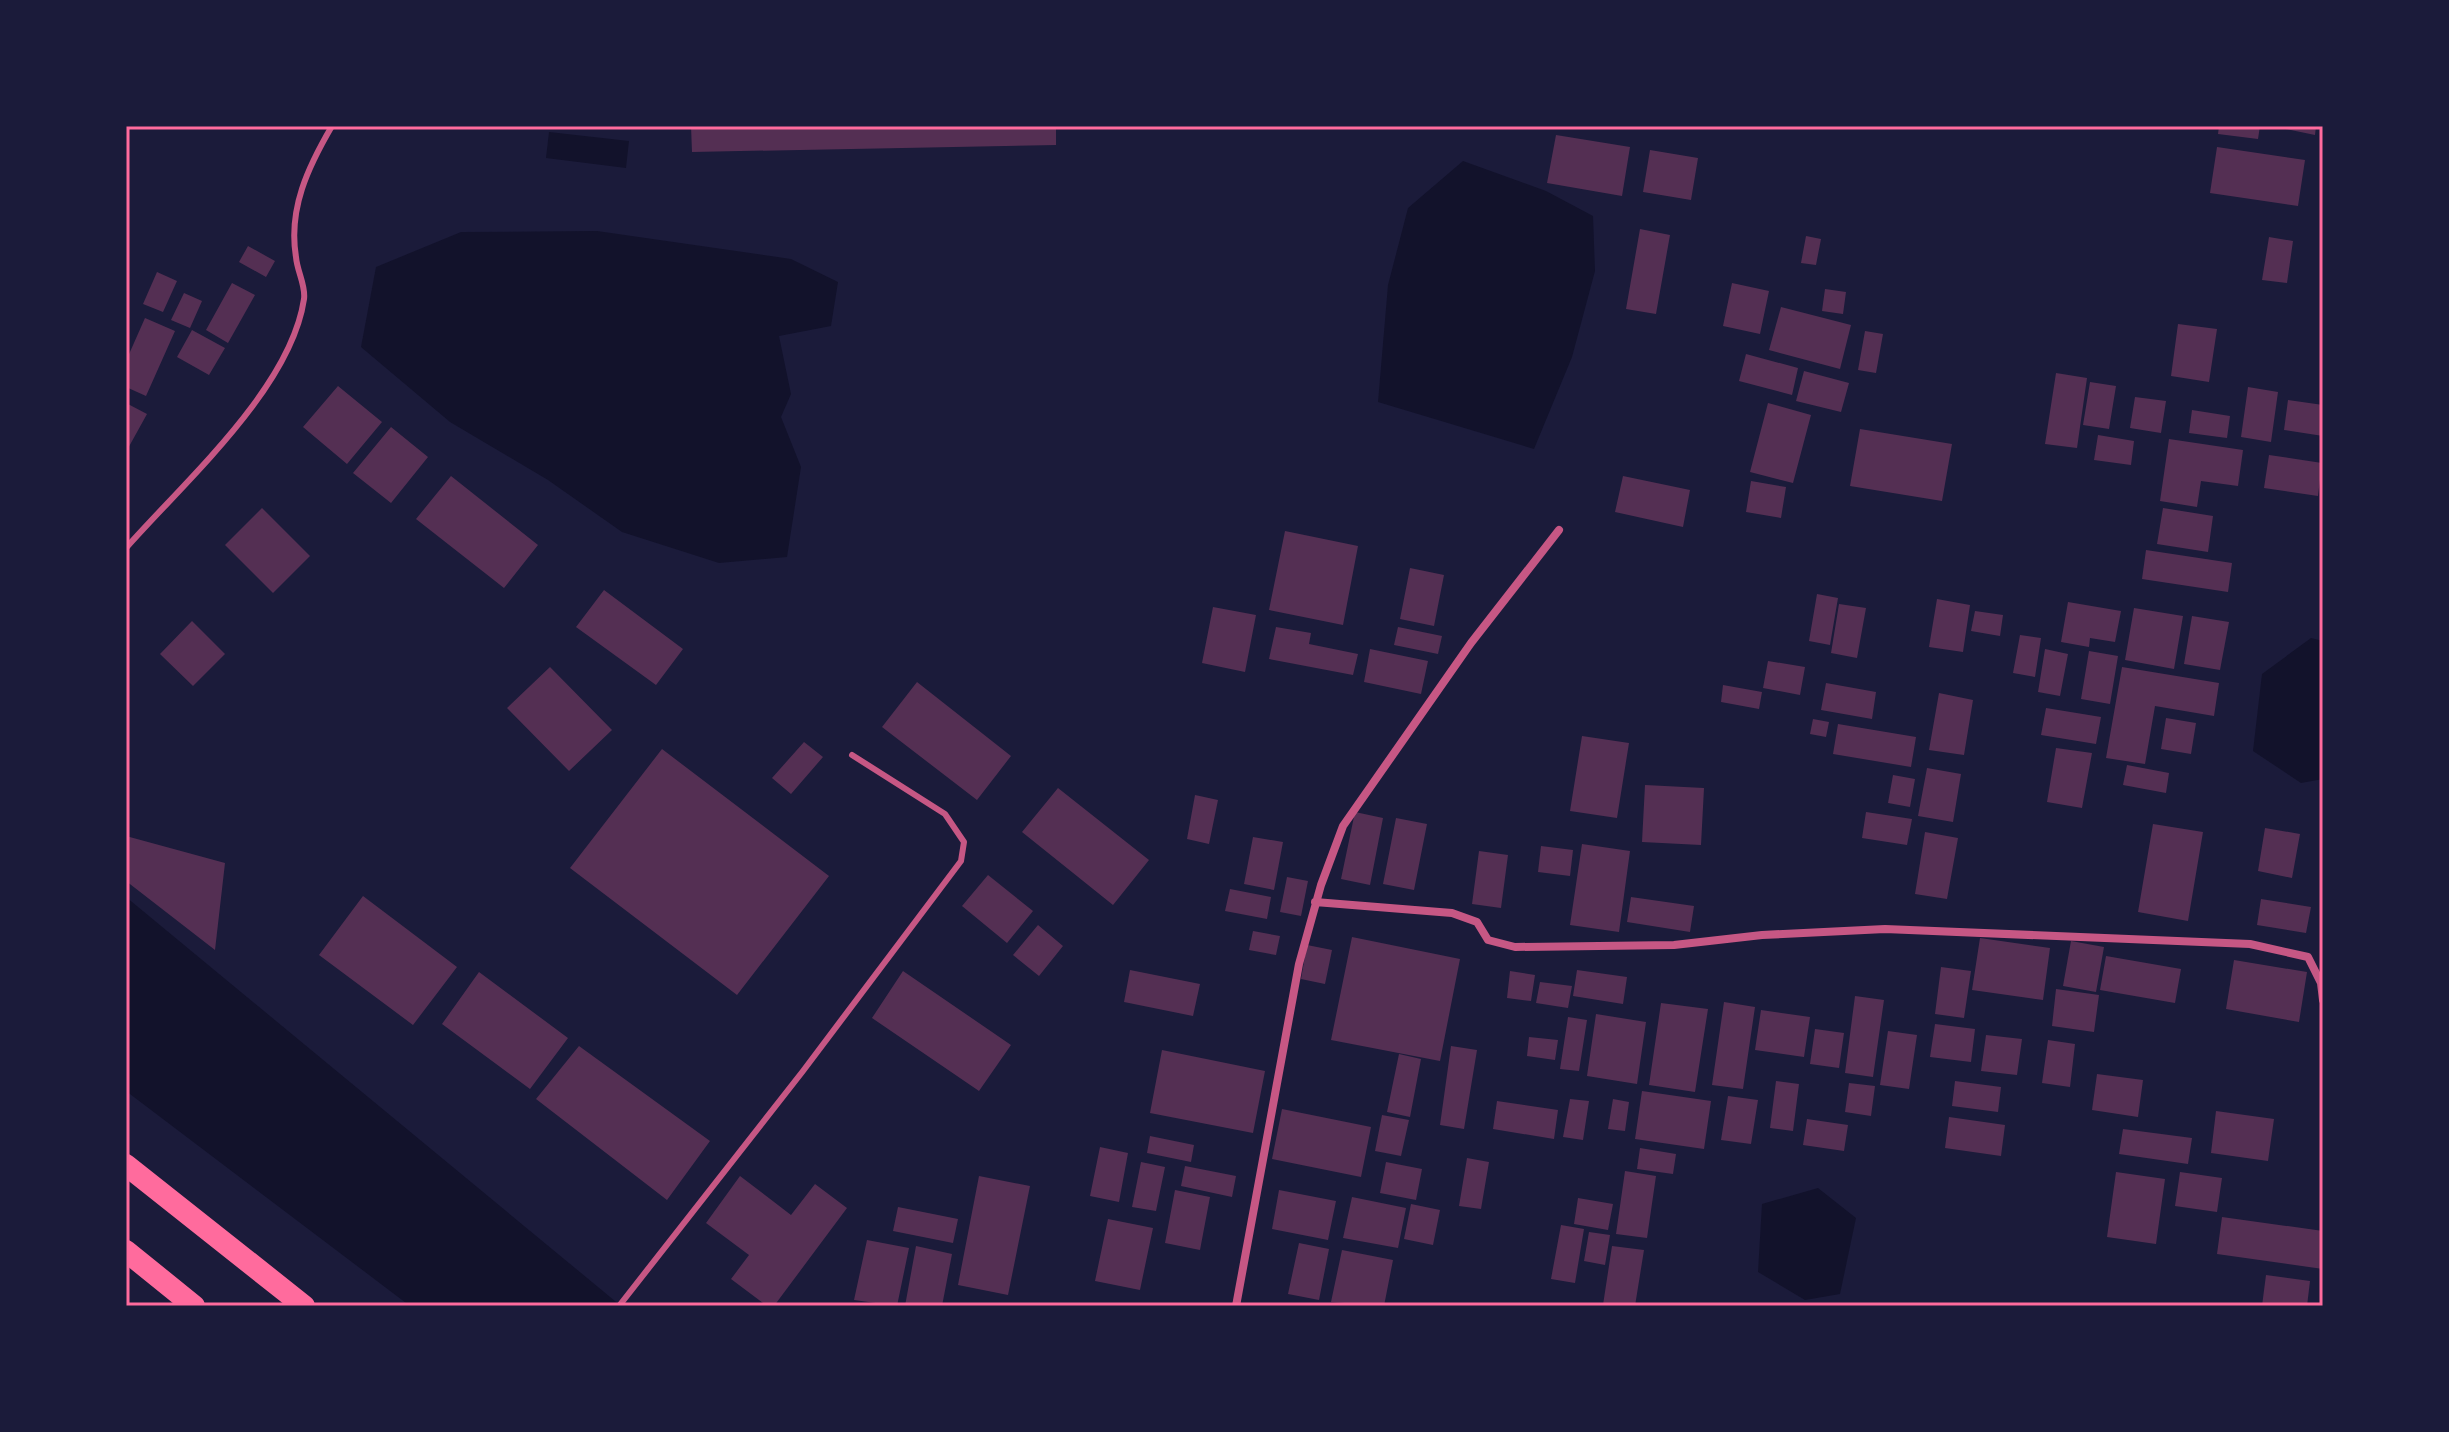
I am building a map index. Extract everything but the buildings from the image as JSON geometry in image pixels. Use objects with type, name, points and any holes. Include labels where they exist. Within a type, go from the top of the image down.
[{"type":"highway","points":[[126,1165],[304,1306]]},
{"type":"highway","points":[[126,1251],[194,1306]]},
{"type":"street","points":[[1236,1306],[1299,964],[1315,902],[1343,826],[1471,643],[1559,530]]},
{"type":"street","points":[[1315,902],[1452,913],[1477,922],[1488,940],[1515,947],[1674,945],[1762,935],[1885,929],[2250,944],[2308,957],[2321,983],[2323,1000]]},
{"type":"lane","points":[[126,548],[246,413],[291,349],[305,296],[295,257],[294,216],[310,164],[332,126]]},
{"type":"lane","points":[[619,1306],[803,1071],[961,861],[964,842],[945,814],[852,755]]},
{"type":"shaded area","points":[[549,132],[629,141],[626,168],[546,158]]},
{"type":"shaded area","points":[[1463,161],[1546,191],[1593,216],[1595,271],[1572,357],[1534,449],[1378,402],[1388,285],[1408,208]]},
{"type":"shaded area","points":[[597,231],[791,259],[838,282],[831,326],[779,336],[791,394],[781,417],[801,467],[787,557],[719,563],[622,532],[548,480],[450,422],[361,347],[376,267],[461,232]]},
{"type":"shaded area","points":[[2311,638],[2323,641],[2323,779],[2301,783],[2253,751],[2262,674]]},
{"type":"shaded area","points":[[126,897],[621,1306],[410,1306],[126,1091]]},
{"type":"shaded area","points":[[1818,1188],[1856,1218],[1840,1294],[1805,1300],[1758,1272],[1762,1204]]}]
